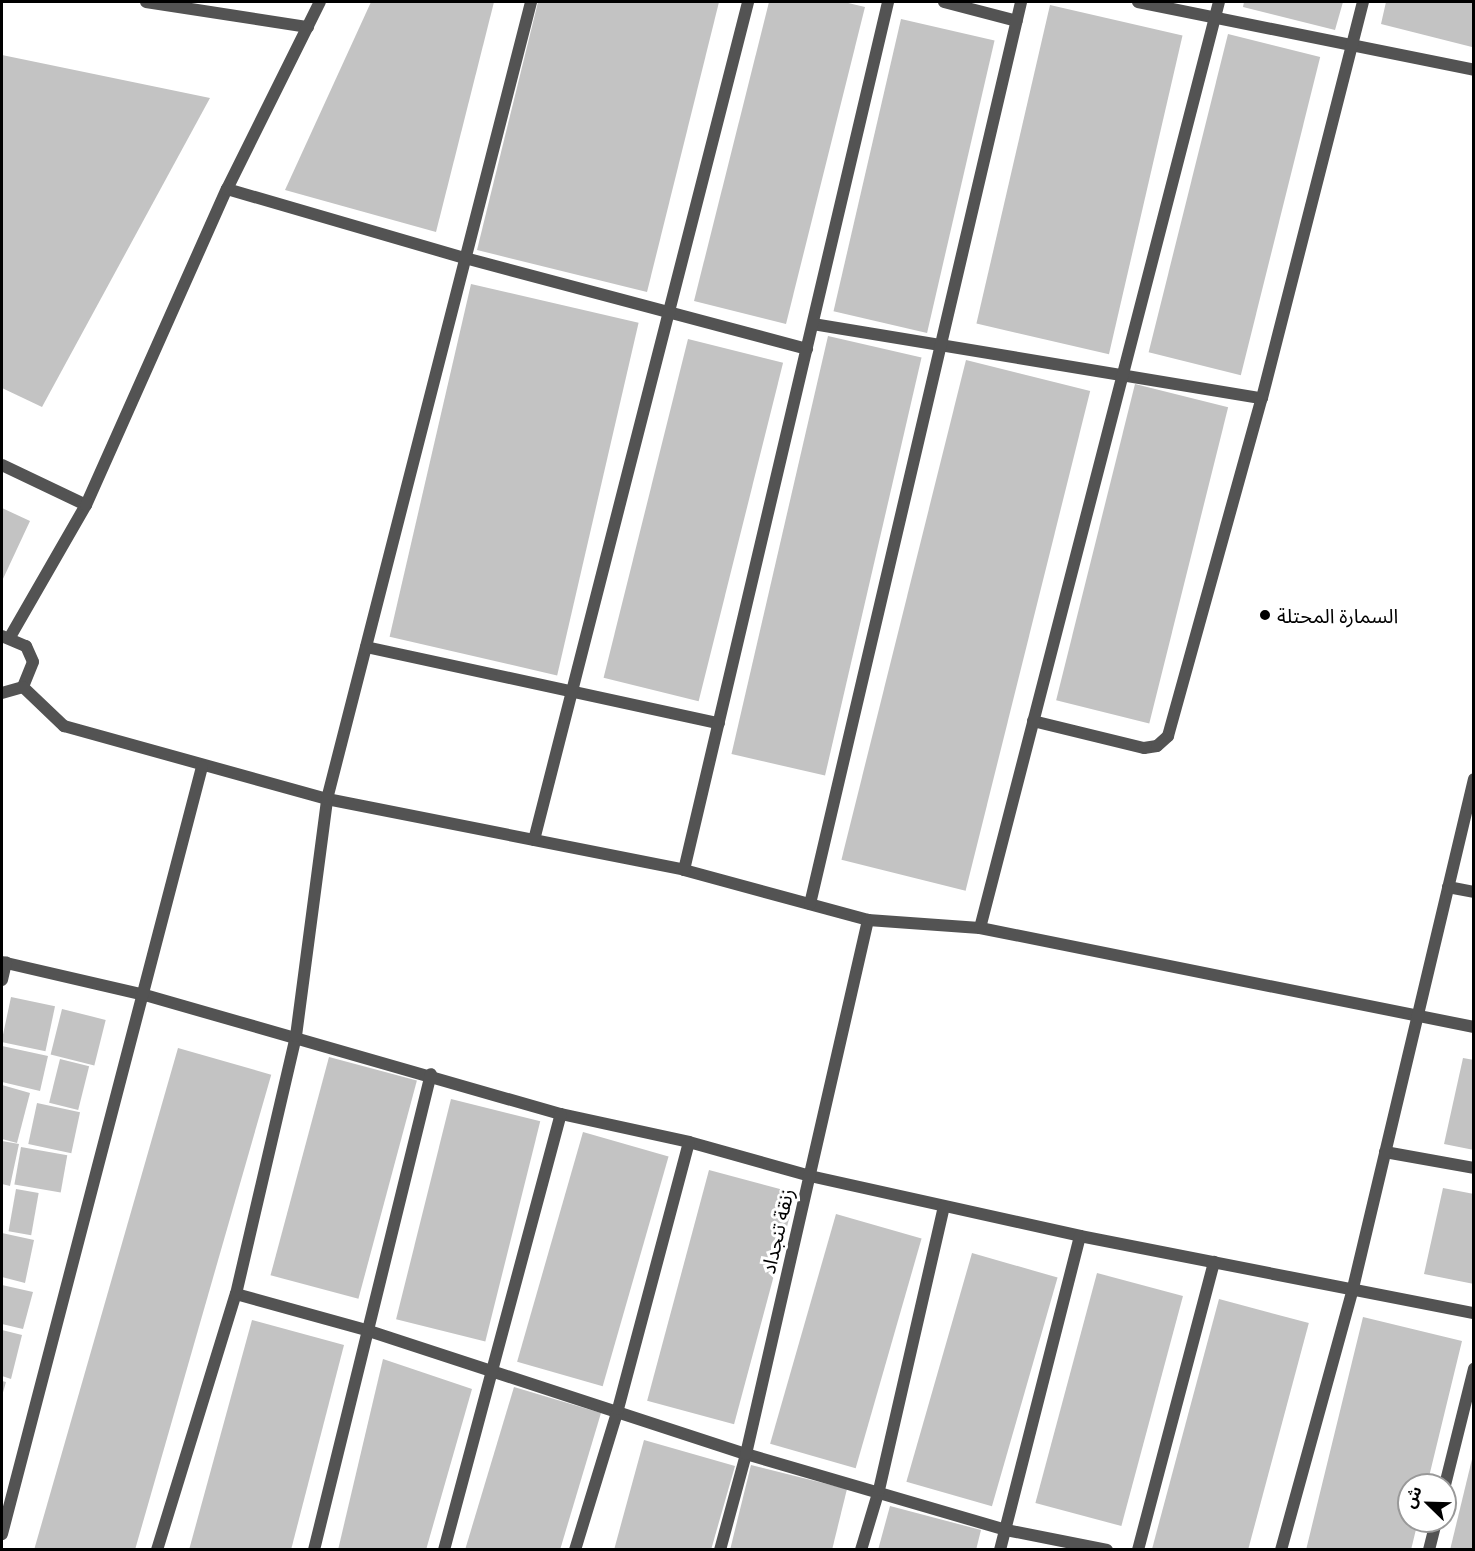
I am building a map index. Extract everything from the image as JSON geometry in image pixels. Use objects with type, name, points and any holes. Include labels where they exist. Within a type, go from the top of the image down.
[{"type":"street","points":[[146,2],[308,27]]},
{"type":"street","points":[[2,693],[23,687],[32,671],[31,653],[6,637],[86,505],[227,189],[320,2]]},
{"type":"street","points":[[157,1550],[236,1294],[296,1036],[327,799],[531,2]]},
{"type":"street","points":[[534,840],[748,2]]},
{"type":"street","points":[[684,870],[888,2]]},
{"type":"street","points":[[944,2],[1017,21]]},
{"type":"street","points":[[810,904],[943,345],[1021,2]]},
{"type":"street","points":[[1138,2],[1473,70]]},
{"type":"street","points":[[980,928],[1125,375],[1219,2]]},
{"type":"street","points":[[1033,721],[1144,748],[1157,746],[1168,736],[1262,398],[1363,2]]},
{"type":"street","points":[[227,189],[465,258],[807,349]]},
{"type":"street","points":[[813,324],[1262,398]]},
{"type":"street","points":[[2,465],[86,505]]},
{"type":"street","points":[[366,646],[719,723]]},
{"type":"street","points":[[23,687],[64,726],[327,799],[684,870],[868,920],[980,928],[1473,1027]]},
{"type":"street","points":[[2,1533],[145,995],[202,766]]},
{"type":"street","points":[[1281,1550],[1353,1288],[1473,779]]},
{"type":"street","points":[[1448,887],[1473,892]]},
{"type":"street","name":"زنقة تنجداد","points":[[720,1550],[746,1454],[868,920]]},
{"type":"street","points":[[2,980],[4,962],[145,995],[431,1074],[561,1113],[689,1142],[810,1176],[1080,1236],[1473,1313]]},
{"type":"street","points":[[315,1550],[366,1330],[431,1074]]},
{"type":"street","points":[[444,1550],[494,1373],[561,1113]]},
{"type":"street","points":[[574,1550],[618,1409],[689,1142]]},
{"type":"street","points":[[1385,1152],[1473,1168]]},
{"type":"street","points":[[861,1550],[879,1490],[944,1207]]},
{"type":"street","points":[[1000,1550],[1080,1236]]},
{"type":"street","points":[[1138,1550],[1214,1262]]},
{"type":"street","points":[[236,1294],[366,1330],[494,1373],[618,1409],[746,1454],[879,1490],[1006,1530],[1107,1550]]},
{"type":"street","points":[[1448,1473],[1473,1369]]},
{"type":"street","points":[[1429,1550],[1433,1533]]},
{"type":"building","points":[[371,2],[494,2],[436,232],[285,190]]},
{"type":"building","points":[[538,2],[719,2],[647,292],[477,250]]},
{"type":"building","points":[[769,2],[844,2],[865,7],[786,324],[694,301]]},
{"type":"building","points":[[1244,2],[1343,2],[1335,30],[1243,7]]},
{"type":"building","points":[[1386,2],[1474,2],[1472,47],[1381,24]]},
{"type":"building","points":[[1050,5],[1183,36],[1109,354],[976,324]]},
{"type":"building","points":[[901,19],[995,41],[927,333],[834,311]]},
{"type":"building","points":[[1228,34],[1320,57],[1241,375],[1149,352]]},
{"type":"building","points":[[2,55],[210,98],[42,407],[2,388]]},
{"type":"building","points":[[471,284],[639,323],[557,675],[390,637]]},
{"type":"building","points":[[828,336],[922,358],[825,776],[731,754]]},
{"type":"building","points":[[688,339],[783,363],[699,701],[604,678]]},
{"type":"building","points":[[966,360],[1090,391],[966,891],[841,860]]},
{"type":"building","points":[[1135,384],[1228,407],[1149,724],[1056,700]]},
{"type":"building","points":[[2,508],[30,521],[2,581]]},
{"type":"building","points":[[11,997],[55,1006],[45,1051],[2,1042]]},
{"type":"building","points":[[62,1009],[106,1020],[94,1065],[51,1055]]},
{"type":"building","points":[[2,1046],[48,1056],[40,1091],[2,1082]]},
{"type":"building","points":[[178,1048],[271,1075],[135,1550],[34,1549]]},
{"type":"building","points":[[329,1057],[417,1081],[358,1299],[271,1275]]},
{"type":"building","points":[[1463,1058],[1474,1060],[1474,1150],[1444,1144]]},
{"type":"building","points":[[60,1059],[89,1066],[78,1110],[49,1103]]},
{"type":"building","points":[[2,1085],[30,1093],[17,1143],[2,1139]]},
{"type":"building","points":[[451,1099],[540,1121],[485,1342],[396,1319]]},
{"type":"building","points":[[37,1103],[80,1112],[71,1153],[28,1144]]},
{"type":"building","points":[[583,1132],[669,1157],[603,1386],[517,1362]]},
{"type":"building","points":[[2,1141],[19,1144],[10,1186],[2,1184]]},
{"type":"building","points":[[21,1147],[67,1155],[61,1193],[14,1184]]},
{"type":"building","points":[[709,1170],[796,1193],[734,1424],[647,1401]]},
{"type":"building","points":[[1443,1188],[1474,1194],[1474,1284],[1424,1274]]},
{"type":"building","points":[[16,1189],[39,1193],[31,1235],[9,1231]]},
{"type":"building","points":[[836,1214],[922,1239],[856,1468],[770,1444]]},
{"type":"building","points":[[2,1233],[34,1240],[25,1283],[2,1277]]},
{"type":"building","points":[[972,1253],[1058,1278],[992,1506],[906,1482]]},
{"type":"building","points":[[1097,1273],[1183,1296],[1121,1526],[1035,1503]]},
{"type":"building","points":[[2,1285],[33,1292],[23,1329],[2,1324]]},
{"type":"building","points":[[1219,1299],[1309,1323],[1248,1550],[1152,1550]]},
{"type":"building","points":[[1363,1317],[1462,1341],[1430,1473],[1397,1473],[1397,1533],[1415,1533],[1411,1550],[1306,1550]]},
{"type":"building","points":[[252,1320],[344,1345],[291,1550],[189,1550]]},
{"type":"building","points":[[2,1330],[22,1335],[11,1379],[2,1376]]},
{"type":"building","points":[[383,1359],[472,1389],[426,1550],[338,1550]]},
{"type":"building","points":[[2,1381],[6,1382],[2,1396]]},
{"type":"building","points":[[514,1387],[601,1413],[560,1550],[465,1550]]},
{"type":"building","points":[[644,1440],[735,1466],[711,1550],[614,1550]]},
{"type":"building","points":[[1473,1455],[1474,1550],[1450,1550],[1454,1533],[1457,1533],[1457,1521]]},
{"type":"building","points":[[751,1465],[847,1489],[832,1550],[730,1550]]},
{"type":"building","points":[[890,1506],[981,1530],[976,1550],[878,1550]]},
{"type":"place","name":"السمارة المحتلة","points":[[1265,615]]}]
